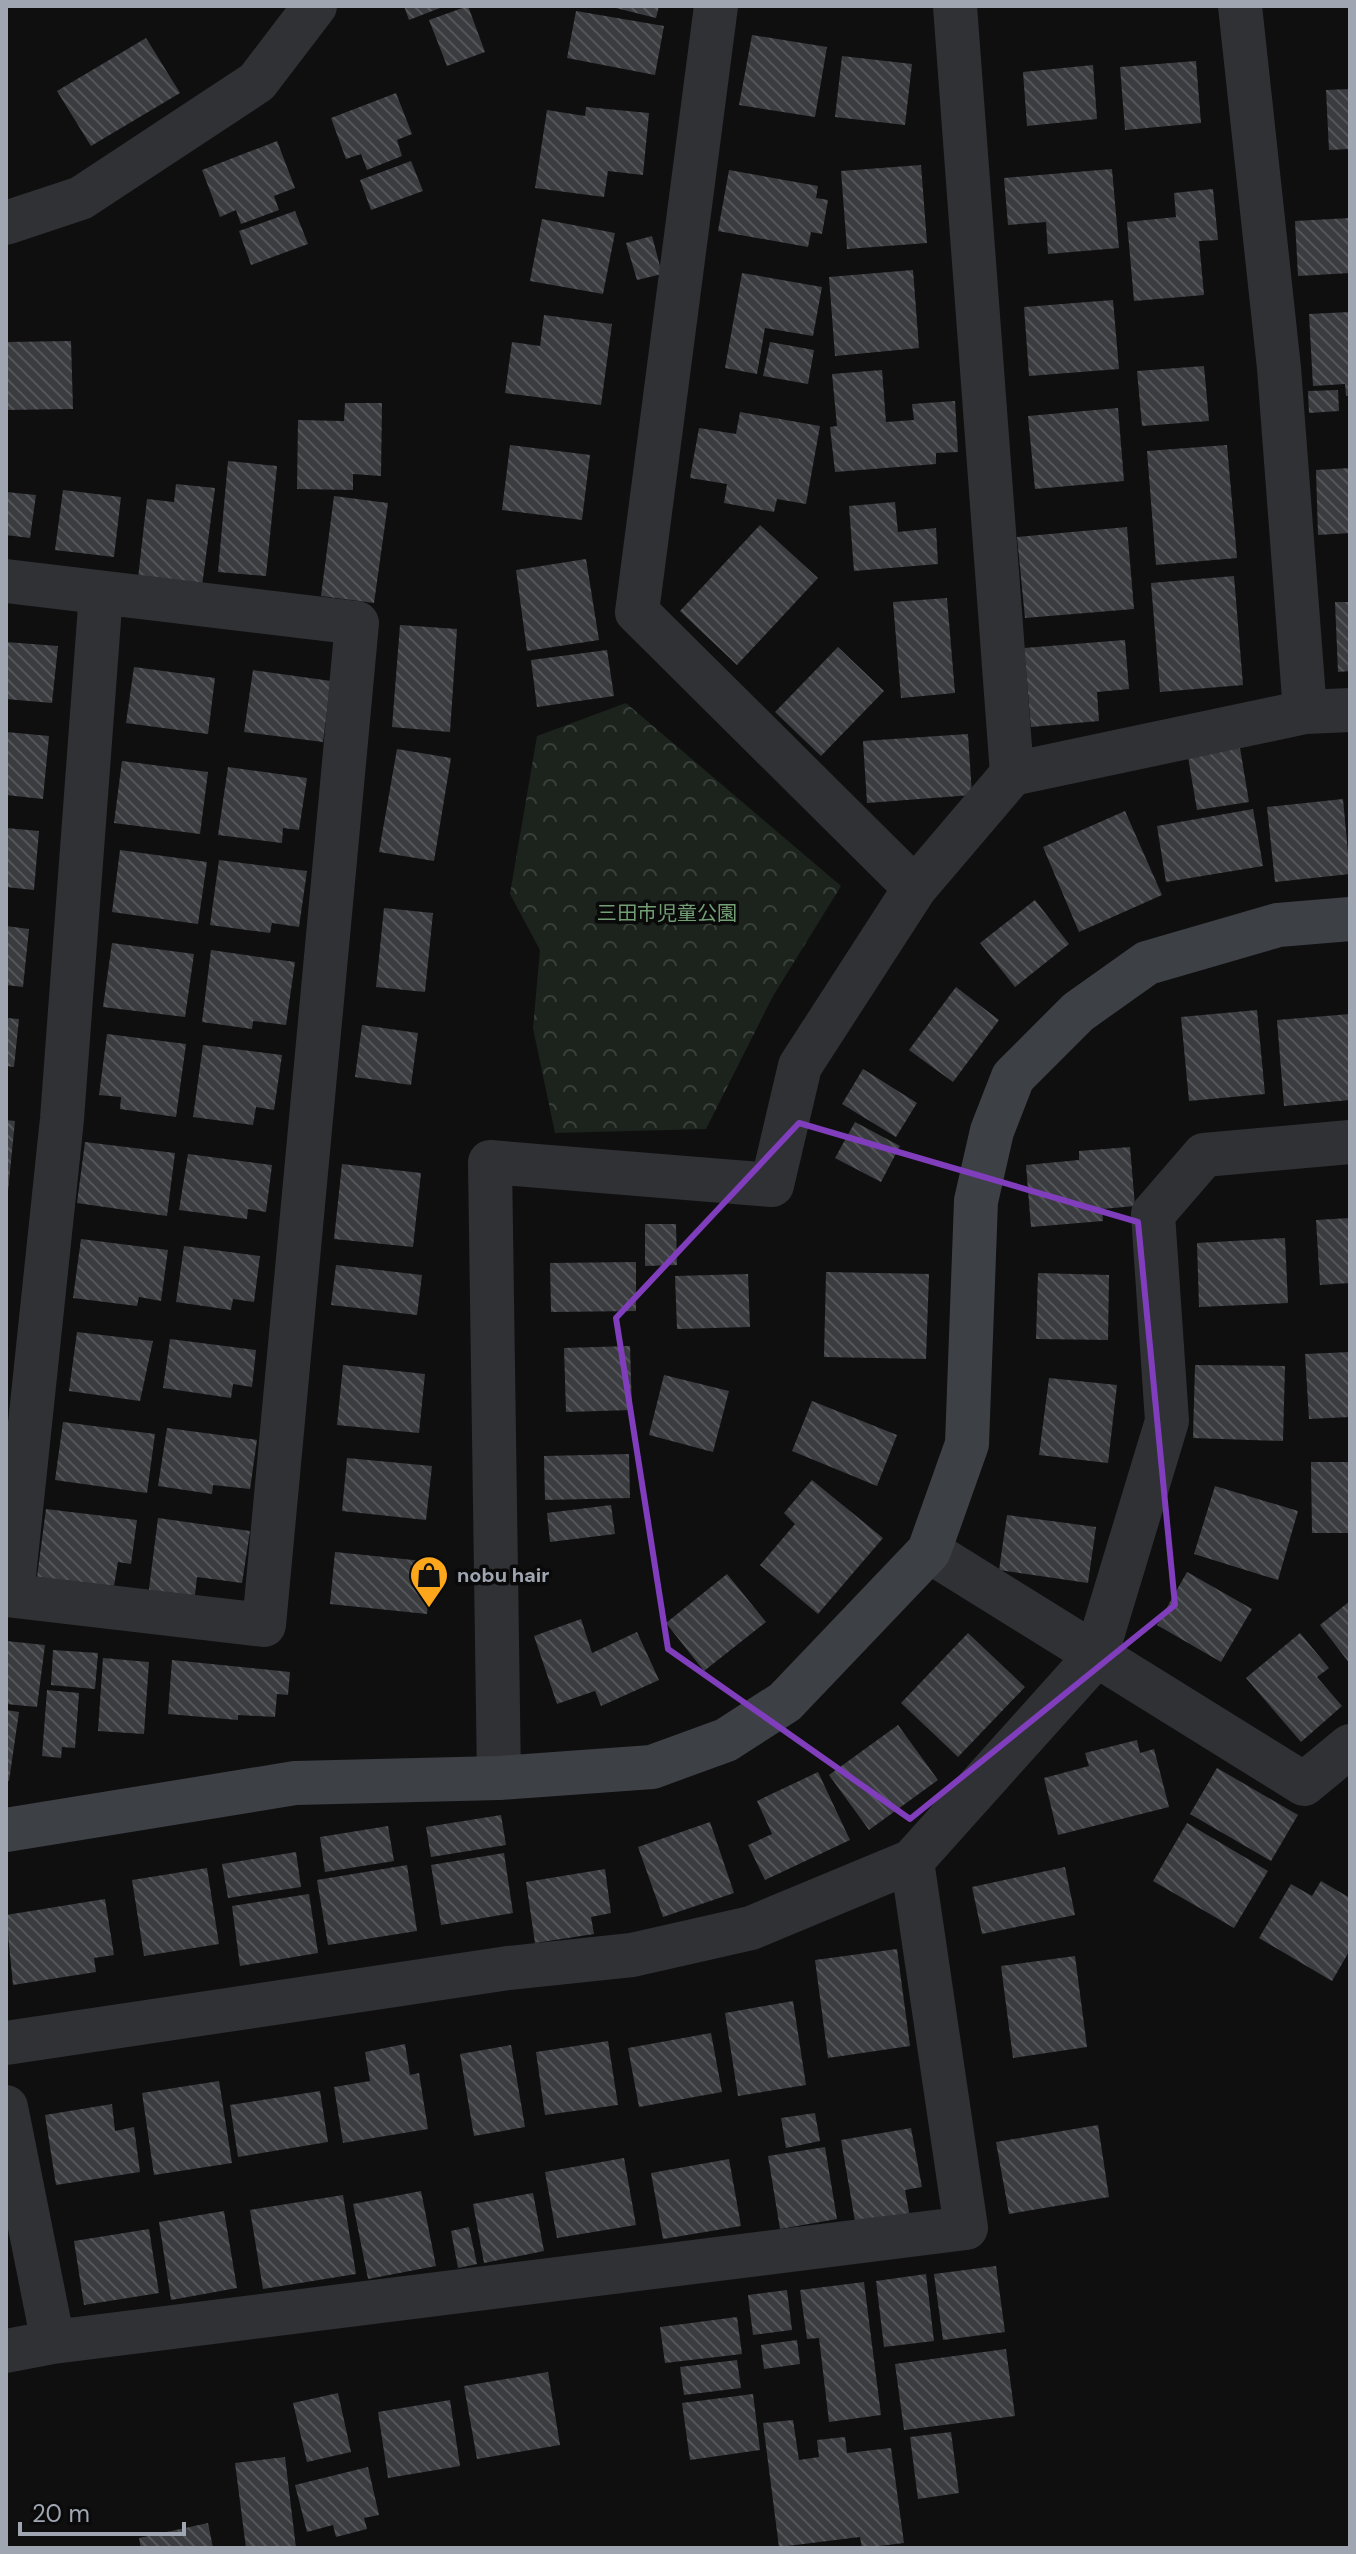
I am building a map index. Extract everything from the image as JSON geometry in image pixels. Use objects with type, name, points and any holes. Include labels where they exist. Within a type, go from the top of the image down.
[{"type":"street","points":[[6,223],[81,198],[257,82],[315,6]]},
{"type":"street","points":[[716,6],[637,612],[915,888]]},
{"type":"street","points":[[955,6],[1012,774]]},
{"type":"street","points":[[1240,6],[1279,368],[1305,712]]},
{"type":"street","points":[[6,581],[357,623],[264,1625],[9,1595],[64,1103],[101,593]]},
{"type":"street","points":[[499,1778],[490,1162],[772,1185],[800,1066],[915,888],[1012,774],[1305,712],[1350,710]]},
{"type":"street","points":[[6,1830],[295,1783],[499,1778],[652,1767],[726,1740],[785,1702],[929,1551],[967,1444],[976,1201],[992,1131],[1013,1077],[1078,1012],[1147,963],[1278,925],[1350,919]]},
{"type":"street","points":[[6,2043],[508,1968],[632,1955],[751,1928],[912,1861],[1096,1656],[1167,1421],[1153,1214],[1204,1155],[1350,1142]]},
{"type":"street","points":[[929,1551],[1304,1784],[1350,1746]]},
{"type":"street","points":[[6,2351],[53,2342],[966,2228],[912,1861]]},
{"type":"street","points":[[6,2107],[53,2342]]},
{"type":"highlighted area","points":[[799,1123],[1138,1222],[1175,1605],[910,1819],[668,1649],[616,1318]]},
{"type":"green space","name":"三田市児童公園","points":[[626,703],[841,886],[773,996],[706,1129],[555,1133],[533,1028],[540,950],[510,894],[537,736]]},
{"type":"building","points":[[404,6],[445,6],[409,20]]},
{"type":"building","points":[[468,6],[485,52],[447,66],[429,20]]},
{"type":"building","points":[[608,6],[659,6],[656,18]]},
{"type":"building","points":[[576,11],[664,26],[655,75],[567,58]]},
{"type":"building","points":[[752,35],[827,47],[815,117],[739,105]]},
{"type":"building","points":[[146,38],[180,93],[91,146],[57,91]]},
{"type":"building","points":[[842,56],[912,64],[905,125],[835,117]]},
{"type":"building","points":[[1196,61],[1201,123],[1125,130],[1120,67]]},
{"type":"building","points":[[1093,65],[1097,119],[1027,126],[1023,72]]},
{"type":"building","points":[[1350,89],[1350,149],[1329,150],[1326,90]]},
{"type":"building","points":[[396,93],[412,134],[397,140],[402,156],[367,170],[361,154],[346,159],[331,118]]},
{"type":"building","points":[[586,107],[649,113],[643,175],[608,171],[604,197],[535,188],[547,110],[585,116]]},
{"type":"building","points":[[277,141],[295,188],[274,196],[279,210],[241,224],[236,210],[220,217],[202,170]]},
{"type":"building","points":[[411,161],[423,191],[371,210],[360,180]]},
{"type":"building","points":[[921,165],[927,243],[847,249],[841,171]]},
{"type":"building","points":[[1112,169],[1119,248],[1048,254],[1046,222],[1008,225],[1004,178]]},
{"type":"building","points":[[729,170],[818,186],[816,198],[828,200],[822,234],[811,232],[808,247],[718,231]]},
{"type":"building","points":[[1213,189],[1218,240],[1199,241],[1204,295],[1134,301],[1127,222],[1176,217],[1174,193]]},
{"type":"building","points":[[295,211],[308,244],[251,265],[239,231]]},
{"type":"building","points":[[1350,218],[1350,273],[1298,276],[1295,221]]},
{"type":"building","points":[[542,219],[615,233],[603,294],[530,281]]},
{"type":"building","points":[[652,236],[662,274],[637,280],[626,243]]},
{"type":"building","points":[[913,270],[919,348],[835,356],[829,277]]},
{"type":"building","points":[[742,273],[822,287],[813,336],[765,328],[757,374],[725,368]]},
{"type":"building","points":[[1113,300],[1119,369],[1029,376],[1024,307]]},
{"type":"building","points":[[1350,312],[1350,396],[1346,396],[1345,384],[1313,386],[1309,314]]},
{"type":"building","points":[[544,315],[612,324],[601,405],[505,393],[512,342],[540,346]]},
{"type":"building","points":[[71,341],[73,409],[6,410],[6,342]]},
{"type":"building","points":[[770,342],[814,350],[808,384],[763,376]]},
{"type":"building","points":[[1204,366],[1209,421],[1142,426],[1137,371]]},
{"type":"building","points":[[882,370],[886,422],[914,420],[912,404],[955,401],[958,452],[936,453],[936,464],[835,472],[830,427],[837,426],[832,374]]},
{"type":"building","points":[[1338,390],[1339,411],[1309,413],[1308,391]]},
{"type":"building","points":[[345,403],[382,403],[381,476],[353,474],[353,490],[297,489],[298,420],[344,421]]},
{"type":"building","points":[[1118,408],[1124,481],[1035,489],[1028,416]]},
{"type":"building","points":[[740,412],[820,426],[806,504],[777,499],[774,512],[724,503],[727,484],[690,478],[699,428],[736,434]]},
{"type":"building","points":[[510,445],[590,455],[582,520],[502,510]]},
{"type":"building","points":[[1227,445],[1237,558],[1156,565],[1147,451]]},
{"type":"building","points":[[228,461],[277,466],[266,576],[218,572]]},
{"type":"building","points":[[1350,468],[1350,533],[1318,535],[1316,470]]},
{"type":"building","points":[[176,484],[215,488],[202,586],[138,578],[147,499],[174,502]]},
{"type":"building","points":[[63,490],[121,497],[114,557],[55,550]]},
{"type":"building","points":[[6,492],[36,495],[30,538],[6,535]]},
{"type":"building","points":[[334,496],[388,503],[374,603],[321,596]]},
{"type":"building","points":[[895,502],[898,532],[936,528],[938,564],[854,571],[849,506]]},
{"type":"building","points":[[760,525],[818,578],[737,665],[680,611]]},
{"type":"building","points":[[1127,527],[1134,609],[1025,618],[1017,537]]},
{"type":"building","points":[[586,559],[599,640],[527,651],[516,570]]},
{"type":"building","points":[[1234,576],[1243,685],[1160,692],[1151,583]]},
{"type":"building","points":[[947,598],[955,693],[901,698],[893,602]]},
{"type":"building","points":[[1335,602],[1350,602],[1350,671],[1338,672]]},
{"type":"building","points":[[400,625],[457,629],[450,732],[392,727]]},
{"type":"building","points":[[1125,640],[1129,689],[1097,692],[1099,721],[1031,727],[1024,648]]},
{"type":"building","points":[[6,642],[58,646],[52,703],[6,699]]},
{"type":"building","points":[[838,647],[884,691],[821,756],[775,712]]},
{"type":"building","points":[[607,650],[614,696],[537,707],[531,660]]},
{"type":"building","points":[[134,667],[215,678],[208,734],[126,723]]},
{"type":"building","points":[[253,670],[331,681],[323,742],[244,732]]},
{"type":"building","points":[[6,732],[49,736],[43,799],[6,795]]},
{"type":"building","points":[[968,734],[972,795],[867,803],[863,741]]},
{"type":"building","points":[[1239,742],[1249,802],[1197,810],[1187,751]]},
{"type":"building","points":[[397,749],[451,758],[434,861],[379,852]]},
{"type":"building","points":[[122,761],[208,772],[200,834],[114,823]]},
{"type":"building","points":[[228,767],[307,778],[299,830],[283,828],[282,843],[218,835]]},
{"type":"building","points":[[1343,799],[1350,874],[1275,882],[1267,807]]},
{"type":"building","points":[[1253,809],[1263,866],[1166,882],[1157,826]]},
{"type":"building","points":[[1125,811],[1162,895],[1079,932],[1043,847]]},
{"type":"building","points":[[6,828],[39,831],[34,890],[6,887]]},
{"type":"building","points":[[120,850],[207,862],[198,924],[112,912]]},
{"type":"building","points":[[219,860],[307,871],[299,927],[272,923],[270,933],[210,925]]},
{"type":"building","points":[[1035,900],[1069,944],[1015,987],[980,943]]},
{"type":"building","points":[[384,908],[433,913],[425,992],[376,987]]},
{"type":"building","points":[[6,926],[29,929],[23,987],[6,985]]},
{"type":"building","points":[[112,943],[194,954],[185,1017],[103,1007]]},
{"type":"building","points":[[211,950],[295,962],[286,1025],[253,1021],[252,1029],[202,1022]]},
{"type":"building","points":[[956,987],[999,1020],[953,1082],[909,1050]]},
{"type":"building","points":[[1257,1010],[1265,1094],[1189,1101],[1181,1017]]},
{"type":"building","points":[[1350,1014],[1350,1100],[1284,1106],[1277,1020]]},
{"type":"building","points":[[6,1018],[19,1019],[14,1067],[6,1066]]},
{"type":"building","points":[[362,1025],[418,1033],[411,1085],[355,1077]]},
{"type":"building","points":[[107,1034],[186,1044],[176,1117],[120,1109],[121,1097],[99,1095]]},
{"type":"building","points":[[203,1045],[282,1055],[274,1110],[256,1107],[253,1125],[193,1117]]},
{"type":"building","points":[[863,1069],[917,1103],[896,1137],[842,1104]]},
{"type":"building","points":[[6,1120],[15,1121],[8,1191],[6,1191]]},
{"type":"building","points":[[855,1122],[900,1146],[881,1182],[835,1158]]},
{"type":"building","points":[[85,1142],[175,1153],[167,1216],[77,1203]]},
{"type":"building","points":[[1130,1147],[1135,1206],[1102,1209],[1103,1221],[1031,1227],[1026,1165],[1079,1160],[1079,1151]]},
{"type":"building","points":[[188,1154],[272,1165],[266,1212],[248,1209],[247,1219],[179,1210]]},
{"type":"building","points":[[342,1164],[421,1173],[413,1247],[334,1239]]},
{"type":"building","points":[[1350,1218],[1350,1283],[1320,1285],[1316,1220]]},
{"type":"building","points":[[645,1224],[676,1224],[677,1265],[645,1266]]},
{"type":"building","points":[[1285,1238],[1288,1303],[1199,1307],[1197,1243]]},
{"type":"building","points":[[81,1239],[168,1250],[161,1301],[139,1297],[137,1306],[73,1298]]},
{"type":"building","points":[[184,1246],[260,1256],[254,1302],[233,1299],[231,1310],[176,1302]]},
{"type":"building","points":[[636,1262],[636,1311],[551,1312],[550,1263]]},
{"type":"building","points":[[336,1265],[422,1275],[417,1315],[331,1305]]},
{"type":"building","points":[[826,1272],[929,1274],[926,1359],[824,1357]]},
{"type":"building","points":[[1038,1273],[1109,1275],[1108,1340],[1036,1339]]},
{"type":"building","points":[[748,1274],[750,1327],[677,1329],[675,1276]]},
{"type":"building","points":[[77,1332],[153,1341],[140,1401],[69,1391]]},
{"type":"building","points":[[170,1339],[256,1350],[252,1387],[233,1384],[231,1398],[163,1388]]},
{"type":"building","points":[[630,1346],[632,1410],[566,1412],[564,1348]]},
{"type":"building","points":[[1350,1352],[1350,1417],[1309,1419],[1305,1354]]},
{"type":"building","points":[[343,1365],[425,1374],[419,1433],[337,1425]]},
{"type":"building","points":[[1195,1365],[1285,1366],[1283,1441],[1193,1438]]},
{"type":"building","points":[[664,1375],[729,1391],[713,1452],[649,1435]]},
{"type":"building","points":[[1049,1378],[1117,1385],[1108,1463],[1039,1455]]},
{"type":"building","points":[[812,1401],[897,1435],[877,1486],[792,1451]]},
{"type":"building","points":[[63,1422],[155,1434],[147,1493],[55,1480]]},
{"type":"building","points":[[167,1428],[257,1440],[250,1489],[213,1485],[212,1494],[158,1486]]},
{"type":"building","points":[[629,1454],[630,1498],[545,1500],[544,1456]]},
{"type":"building","points":[[347,1458],[432,1466],[426,1520],[342,1511]]},
{"type":"building","points":[[1311,1462],[1350,1462],[1350,1533],[1312,1533]]},
{"type":"building","points":[[812,1480],[883,1538],[818,1614],[760,1565],[795,1524],[784,1513]]},
{"type":"building","points":[[1215,1486],[1298,1511],[1278,1580],[1194,1554]]},
{"type":"building","points":[[611,1505],[615,1534],[550,1542],[547,1513]]},
{"type":"building","points":[[46,1509],[137,1520],[131,1564],[118,1562],[114,1586],[37,1577]]},
{"type":"building","points":[[1007,1515],[1096,1527],[1088,1583],[999,1570]]},
{"type":"building","points":[[158,1518],[250,1531],[242,1583],[197,1577],[194,1603],[148,1597]]},
{"type":"building","points":[[335,1552],[433,1562],[427,1614],[330,1604]]},
{"type":"building","points":[[1187,1572],[1252,1609],[1221,1662],[1157,1625]]},
{"type":"building","points":[[727,1574],[766,1622],[704,1671],[666,1623]]},
{"type":"building","points":[[1350,1601],[1350,1664],[1320,1625]]},
{"type":"building","points":[[581,1619],[592,1653],[637,1632],[659,1680],[601,1706],[595,1691],[557,1704],[534,1636]]},
{"type":"building","points":[[968,1633],[1025,1687],[958,1757],[901,1703]]},
{"type":"building","points":[[1300,1633],[1329,1668],[1317,1677],[1342,1706],[1301,1742],[1246,1678]]},
{"type":"building","points":[[6,1641],[45,1645],[37,1707],[6,1704]]},
{"type":"building","points":[[53,1650],[98,1653],[95,1689],[51,1685]]},
{"type":"building","points":[[103,1658],[149,1662],[144,1734],[98,1731]]},
{"type":"building","points":[[172,1660],[290,1672],[288,1695],[277,1694],[275,1717],[238,1715],[238,1720],[168,1714]]},
{"type":"building","points":[[47,1690],[79,1693],[75,1748],[62,1747],[61,1758],[42,1756]]},
{"type":"building","points":[[6,1710],[19,1712],[9,1781],[6,1781]]},
{"type":"building","points":[[898,1725],[938,1780],[869,1830],[829,1775]]},
{"type":"building","points":[[1137,1740],[1140,1753],[1154,1749],[1169,1807],[1058,1835],[1044,1778],[1089,1766],[1085,1753]]},
{"type":"building","points":[[1217,1768],[1298,1815],[1271,1861],[1190,1814]]},
{"type":"building","points":[[818,1772],[850,1840],[765,1880],[748,1845],[772,1834],[757,1801]]},
{"type":"building","points":[[501,1815],[506,1845],[431,1857],[426,1827]]},
{"type":"building","points":[[710,1822],[734,1893],[663,1917],[638,1847]]},
{"type":"building","points":[[1187,1823],[1268,1871],[1234,1928],[1153,1881]]},
{"type":"building","points":[[388,1826],[394,1861],[325,1872],[320,1837]]},
{"type":"building","points":[[296,1852],[301,1887],[228,1898],[222,1864]]},
{"type":"building","points":[[504,1853],[513,1913],[441,1925],[431,1865]]},
{"type":"building","points":[[407,1865],[417,1931],[328,1945],[317,1880]]},
{"type":"building","points":[[1065,1867],[1075,1915],[982,1934],[972,1887]]},
{"type":"building","points":[[207,1868],[219,1944],[144,1956],[132,1880]]},
{"type":"building","points":[[605,1869],[611,1913],[591,1917],[594,1934],[535,1943],[526,1882]]},
{"type":"building","points":[[1321,1881],[1350,1898],[1350,1950],[1332,1981],[1259,1938],[1291,1884],[1312,1896]]},
{"type":"building","points":[[309,1894],[318,1953],[240,1966],[232,1906]]},
{"type":"building","points":[[105,1899],[114,1955],[94,1958],[96,1972],[13,1985],[6,1915]]},
{"type":"building","points":[[897,1949],[910,2046],[828,2058],[815,1960]]},
{"type":"building","points":[[1075,1956],[1087,2047],[1013,2058],[1001,1966]]},
{"type":"building","points":[[793,2001],[806,2085],[738,2096],[725,2013]]},
{"type":"building","points":[[711,2033],[722,2092],[639,2107],[628,2048]]},
{"type":"building","points":[[608,2041],[618,2105],[545,2115],[536,2052]]},
{"type":"building","points":[[405,2044],[410,2075],[419,2073],[428,2129],[343,2143],[334,2087],[370,2081],[365,2052]]},
{"type":"building","points":[[511,2045],[525,2127],[474,2136],[460,2054]]},
{"type":"building","points":[[219,2081],[232,2163],[154,2175],[142,2093]]},
{"type":"building","points":[[320,2091],[328,2142],[238,2157],[230,2105]]},
{"type":"building","points":[[112,2104],[115,2131],[134,2127],[140,2172],[56,2185],[45,2115]]},
{"type":"building","points":[[815,2113],[820,2141],[786,2148],[781,2118]]},
{"type":"building","points":[[1098,2125],[1109,2197],[1009,2214],[996,2142]]},
{"type":"building","points":[[911,2128],[922,2187],[905,2190],[910,2217],[856,2227],[841,2140]]},
{"type":"building","points":[[825,2147],[837,2219],[780,2229],[768,2156]]},
{"type":"building","points":[[624,2158],[636,2225],[557,2238],[545,2172]]},
{"type":"building","points":[[729,2159],[741,2226],[663,2239],[651,2173]]},
{"type":"building","points":[[421,2191],[436,2266],[368,2279],[353,2204]]},
{"type":"building","points":[[533,2193],[544,2251],[484,2263],[473,2204]]},
{"type":"building","points":[[343,2195],[356,2274],[263,2289],[250,2210]]},
{"type":"building","points":[[224,2211],[237,2288],[171,2300],[159,2222]]},
{"type":"building","points":[[469,2227],[477,2264],[458,2268],[451,2231]]},
{"type":"building","points":[[149,2229],[159,2293],[84,2305],[74,2241]]},
{"type":"building","points":[[996,2266],[1005,2332],[943,2340],[934,2274]]},
{"type":"building","points":[[926,2274],[934,2341],[884,2347],[876,2281]]},
{"type":"building","points":[[864,2282],[881,2415],[829,2422],[819,2338],[807,2339],[800,2290]]},
{"type":"building","points":[[787,2290],[792,2330],[753,2335],[748,2295]]},
{"type":"building","points":[[737,2317],[742,2354],[665,2363],[660,2327]]},
{"type":"building","points":[[797,2340],[800,2364],[764,2369],[761,2345]]},
{"type":"building","points":[[1006,2349],[1015,2416],[904,2430],[895,2364]]},
{"type":"building","points":[[737,2360],[741,2388],[684,2395],[680,2367]]},
{"type":"building","points":[[548,2372],[560,2445],[477,2459],[464,2386]]},
{"type":"building","points":[[338,2393],[351,2452],[307,2462],[293,2403]]},
{"type":"building","points":[[753,2394],[760,2450],[690,2460],[682,2403]]},
{"type":"building","points":[[450,2400],[460,2466],[388,2478],[378,2412]]},
{"type":"building","points":[[793,2420],[799,2460],[819,2457],[817,2440],[845,2437],[847,2453],[891,2448],[904,2543],[862,2548],[860,2537],[779,2547],[763,2423]]},
{"type":"building","points":[[951,2432],[959,2493],[918,2499],[910,2437]]},
{"type":"building","points":[[285,2457],[296,2548],[246,2548],[235,2463]]},
{"type":"building","points":[[368,2467],[379,2515],[364,2518],[367,2529],[336,2537],[333,2525],[307,2532],[295,2485]]},
{"type":"building","points":[[208,2523],[213,2548],[141,2548],[139,2538]]},
{"type":"place","name":"nobu hair","points":[[429,1609]]}]
